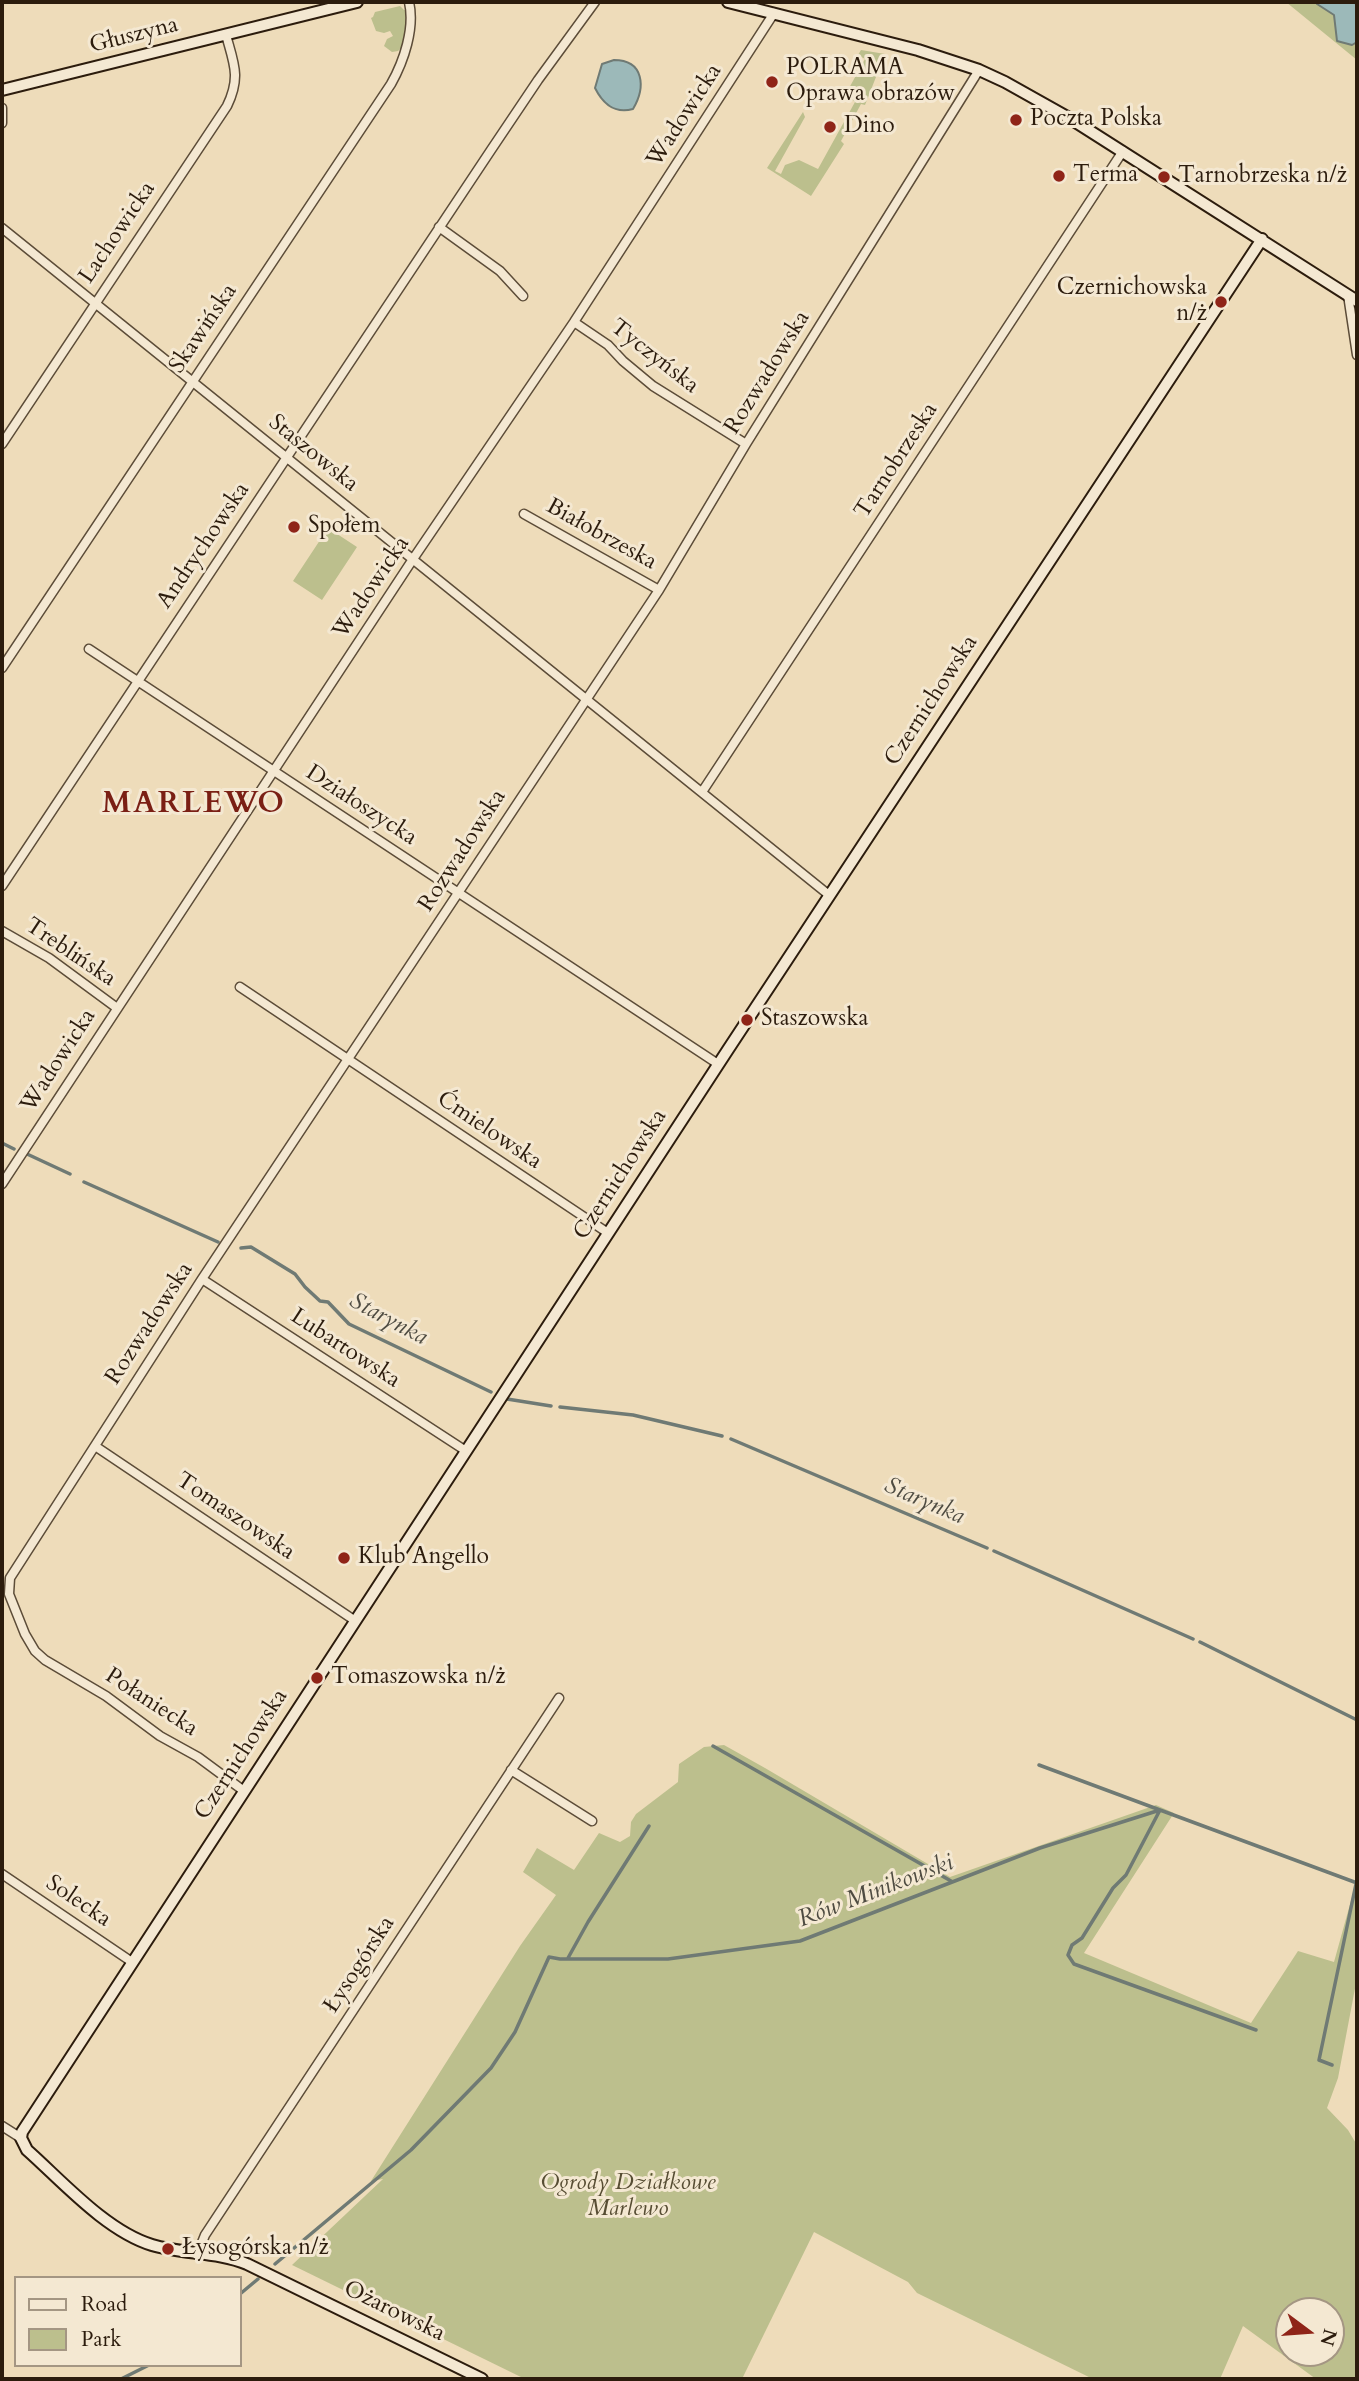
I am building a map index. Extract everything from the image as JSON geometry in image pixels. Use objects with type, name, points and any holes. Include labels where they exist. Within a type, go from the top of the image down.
[{"type":"street","name":"Głuszyna","points":[[2,90],[226,35],[335,4],[357,2]]},
{"type":"street","name":"Skawińska","points":[[2,668],[397,74],[408,37],[409,2]]},
{"type":"street","name":"Andrychowska","points":[[2,887],[538,79],[595,2]]},
{"type":"street","points":[[728,2],[918,50],[979,70],[1031,95],[1353,298],[1357,349]]},
{"type":"street","name":"Wadowicka","points":[[2,1184],[413,559],[574,322],[774,13]]},
{"type":"street","name":"Lachowicka","points":[[2,444],[227,106],[234,91],[236,72],[226,35]]},
{"type":"street","name":"Rozwadowska","points":[[35,1651],[12,1603],[9,1594],[10,1578],[202,1279],[659,590],[746,444],[979,70]]},
{"type":"street","points":[[2,108],[2,123]]},
{"type":"street","name":"Tarnobrzeska","points":[[702,792],[1123,151]]},
{"type":"street","points":[[439,227],[500,271],[523,296]]},
{"type":"street","name":"Staszowska","points":[[2,228],[829,895]]},
{"type":"street","name":"Czernichowska","points":[[21,2138],[24,2127],[354,1620],[1262,239]]},
{"type":"street","name":"Tyczyńska","points":[[574,322],[608,345],[653,386],[746,444]]},
{"type":"street","name":"Białobrzeska","points":[[524,514],[659,590]]},
{"type":"street","name":"Działoszycka","points":[[89,649],[718,1064]]},
{"type":"street","name":"Treblińska","points":[[2,931],[49,958],[117,1009]]},
{"type":"street","name":"Ćmielowska","points":[[240,987],[608,1233]]},
{"type":"street","name":"Lubartowska","points":[[202,1279],[466,1451]]},
{"type":"street","name":"Tomaszowska","points":[[94,1446],[354,1620]]},
{"type":"street","name":"Połaniecka","points":[[35,1651],[56,1668],[96,1690],[160,1735],[198,1757],[244,1791]]},
{"type":"street","name":"Łysogórska","points":[[197,2255],[200,2243],[212,2223],[559,1698]]},
{"type":"street","points":[[511,1770],[592,1821]]},
{"type":"street","name":"Solecka","points":[[2,1874],[132,1962]]},
{"type":"street","name":"Ożarowska","points":[[2,2126],[21,2138],[27,2150],[113,2224],[150,2244],[197,2255],[229,2258],[255,2267],[482,2379]]},
{"type":"green space","points":[[1286,2],[1316,2],[1334,15],[1337,41],[1352,45],[1357,42],[1357,60]]},
{"type":"green space","points":[[400,6],[407,10],[404,45],[398,51],[392,52],[384,46],[387,39],[393,36],[390,31],[376,31],[371,18],[375,12]]},
{"type":"green space","points":[[861,50],[885,54],[865,105],[861,104],[841,141],[844,144],[811,196],[767,168],[803,112],[805,117],[775,171],[781,174],[785,165],[799,160],[818,169],[855,102],[848,97],[848,90],[865,59],[858,55]]},
{"type":"green space","points":[[328,528],[357,547],[322,600],[293,581]]},
{"type":"green space","name":"Ogrody Działkowe Marlewo","points":[[724,1745],[950,1877],[1156,1805],[1174,1813],[1084,1953],[1251,2023],[1298,1951],[1334,1962],[1357,1879],[1357,1978],[1338,2078],[1327,2108],[1348,2130],[1357,2145],[1357,2379],[1316,2379],[1299,2367],[1345,2367],[1345,2297],[1275,2297],[1275,2349],[1243,2326],[1220,2379],[1093,2379],[917,2293],[908,2282],[814,2232],[742,2379],[525,2379],[292,2265],[383,2179],[371,2181],[520,1946],[556,1895],[523,1872],[537,1848],[574,1870],[599,1833],[620,1842],[630,1836],[631,1822],[636,1814],[678,1782],[679,1764],[704,1747]]},
{"type":"water","points":[[1316,2],[1354,2],[1357,5],[1357,42],[1352,45],[1337,41],[1334,15]]},
{"type":"water","points":[[614,60],[631,65],[640,76],[640,92],[633,109],[615,109],[602,99],[595,88],[602,64]]},
{"type":"waterway","name":"Starynka","points":[[2,1143],[14,1149]]},
{"type":"waterway","name":"Starynka","points":[[27,1154],[70,1174]]},
{"type":"waterway","name":"Starynka","points":[[84,1182],[218,1242]]},
{"type":"waterway","name":"Starynka","points":[[241,1248],[251,1247],[295,1274],[320,1301],[328,1302],[349,1324],[491,1392]]},
{"type":"waterway","name":"Starynka","points":[[507,1399],[551,1406]]},
{"type":"waterway","name":"Starynka","points":[[560,1407],[633,1415],[722,1436]]},
{"type":"waterway","name":"Starynka","points":[[731,1439],[987,1548]]},
{"type":"waterway","name":"Starynka","points":[[994,1551],[1193,1639]]},
{"type":"waterway","name":"Starynka","points":[[1200,1642],[1357,1720]]},
{"type":"waterway","points":[[713,1746],[951,1881]]},
{"type":"waterway","points":[[1039,1765],[1160,1810],[1126,1875],[1113,1888],[1082,1938],[1072,1945],[1068,1955],[1074,1964],[1256,2030]]},
{"type":"waterway","name":"Rów Minikowski","points":[[275,2264],[411,2150],[491,2068],[515,2032],[549,1957],[668,1959],[800,1941],[1040,1848],[1160,1810],[1357,1883]]},
{"type":"waterway","points":[[568,1958],[649,1826]]},
{"type":"waterway","points":[[1332,2065],[1319,2060],[1356,1884]]},
{"type":"waterway","name":"Rów Minikowski","points":[[242,2292],[258,2279]]},
{"type":"waterway","points":[[121,2379],[145,2367]]},
{"type":"place","name":"POLRAMA Oprawa obrazów","points":[[772,82]]},
{"type":"place","name":"Poczta Polska","points":[[1016,120]]},
{"type":"place","name":"Dino","points":[[830,127]]},
{"type":"place","name":"Terma","points":[[1059,176]]},
{"type":"place","name":"Tarnobrzeska n/ż","points":[[1164,177]]},
{"type":"place","name":"Czernichowska n/ż","points":[[1221,302]]},
{"type":"place","name":"Społem","points":[[294,527]]},
{"type":"place","name":"Staszowska","points":[[747,1020]]},
{"type":"place","name":"Klub Angello","points":[[344,1558]]},
{"type":"place","name":"Tomaszowska n/ż","points":[[317,1678]]},
{"type":"place","name":"Łysogórska n/ż","points":[[168,2249]]},
{"type":"district","name":"MARLEWO","points":[[194,805]]}]
